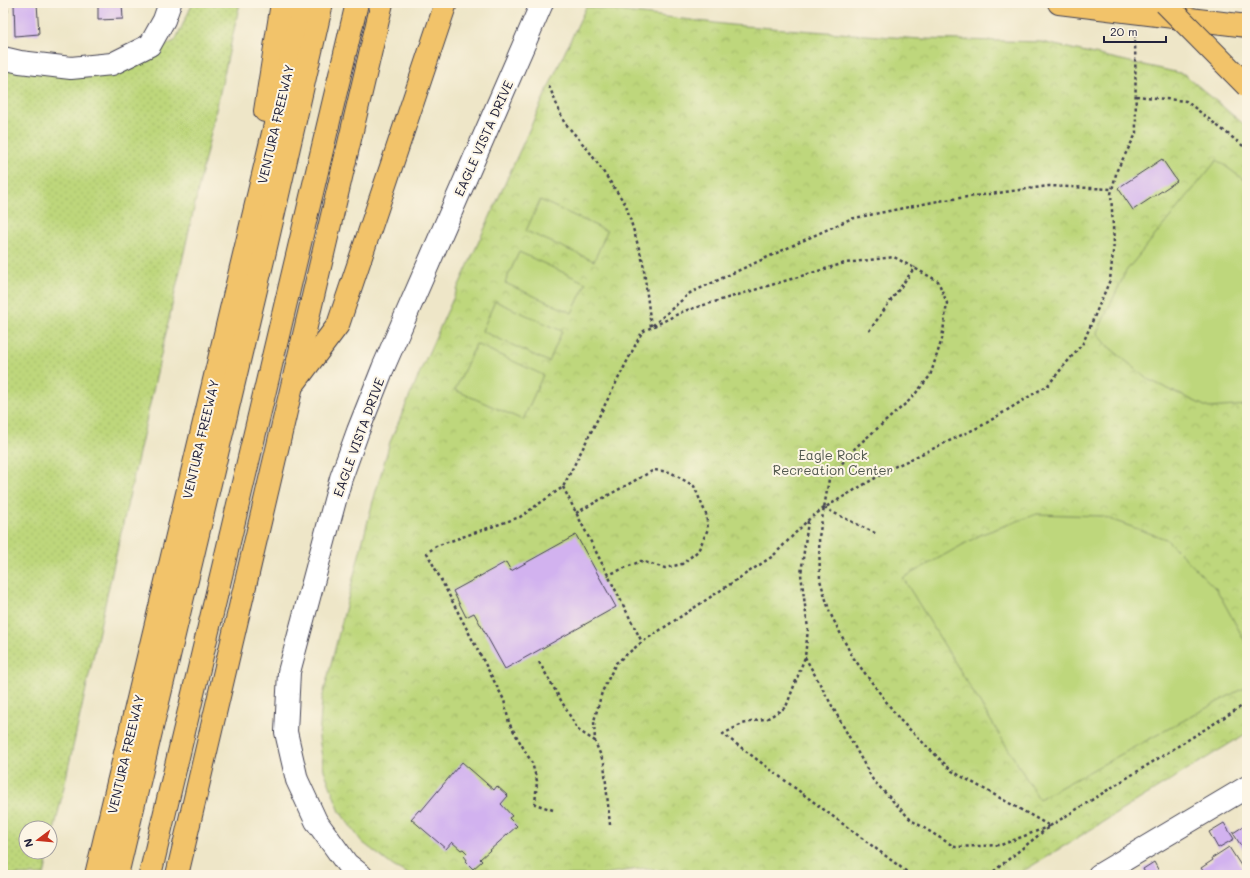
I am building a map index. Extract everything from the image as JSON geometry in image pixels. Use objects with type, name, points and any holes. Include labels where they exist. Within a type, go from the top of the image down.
[{"type":"main road","points":[[241,269],[282,3]]},
{"type":"main road","points":[[150,875],[357,3]]},
{"type":"main road","points":[[1059,3],[1247,26]]},
{"type":"main road","points":[[1165,3],[1247,86]]},
{"type":"main road","points":[[117,875],[259,276],[316,4]]},
{"type":"main road","name":"VENTURA FREEWAY","points":[[96,875],[241,269],[316,4]]},
{"type":"main road","points":[[177,875],[290,388],[381,6]]},
{"type":"main road","points":[[290,388],[338,325],[443,12]]},
{"type":"street","points":[[3,58],[20,62],[71,68],[112,64],[150,45],[164,20],[170,3]]},
{"type":"street","name":"EAGLE VISTA DRIVE","points":[[361,875],[347,864],[316,821],[297,780],[286,732],[289,672],[341,478],[353,445],[383,368],[542,3]]},
{"type":"street","points":[[1099,875],[1247,787]]},
{"type":"path","points":[[610,826],[604,763],[595,742],[594,721],[602,692],[616,663],[642,642],[773,556],[808,520],[824,508],[894,467],[983,425],[1048,385],[1083,343],[1110,280],[1114,243],[1111,194],[1117,170],[1136,134],[1135,12]]},
{"type":"path","points":[[549,86],[564,122],[589,151],[626,205],[642,262],[651,327]]},
{"type":"path","points":[[1136,96],[1186,101],[1247,149]]},
{"type":"path","points":[[651,327],[690,293],[850,219],[938,201],[1049,186],[1112,189]]},
{"type":"path","points":[[553,810],[535,804],[537,781],[532,764],[509,723],[504,700],[427,552],[436,546],[520,517],[563,487],[642,332],[684,311],[845,263],[894,256],[938,281],[947,303],[942,339],[930,376],[911,399],[856,447],[829,479],[819,538],[820,580],[830,613],[852,656],[900,720],[952,771],[1050,826]]},
{"type":"path","points":[[869,331],[915,267]]},
{"type":"path","points":[[576,513],[654,470],[670,472],[694,486],[706,514],[708,529],[698,551],[682,564],[665,568],[641,561],[608,575]]},
{"type":"path","points":[[563,487],[642,642]]},
{"type":"path","points":[[824,508],[878,534]]},
{"type":"path","points":[[808,520],[801,574],[808,629],[805,657],[786,707],[768,718],[742,724],[723,734],[911,875]]},
{"type":"path","points":[[805,657],[873,780],[911,820],[955,846],[1001,845],[1050,826]]},
{"type":"path","points":[[539,662],[578,730],[595,742]]},
{"type":"path","points":[[989,875],[1050,826],[1247,703]]},
{"type":"green space","points":[[193,3],[240,3],[57,820],[18,820],[18,860],[47,860],[44,875],[3,875],[3,67],[91,77],[175,41]]},
{"type":"green space","name":"Eagle Rock Recreation Center","points":[[586,7],[731,25],[920,39],[1041,42],[1184,74],[1247,127],[1247,733],[1017,875],[696,875],[645,868],[598,875],[410,875],[393,866],[362,842],[340,812],[324,770],[319,738],[322,699],[372,505],[390,442],[423,365]]},
{"type":"green space","points":[[1217,160],[1247,182],[1247,405],[1209,408],[1149,380],[1109,347],[1097,333],[1126,271]]},
{"type":"green space","points":[[540,200],[607,231],[594,261],[526,231]]},
{"type":"green space","points":[[519,252],[586,283],[572,313],[505,283]]},
{"type":"green space","points":[[495,301],[562,331],[549,362],[482,331]]},
{"type":"green space","points":[[476,344],[543,375],[523,420],[455,390]]},
{"type":"green space","points":[[1037,514],[1101,516],[1166,539],[1217,590],[1247,645],[1247,686],[1039,799],[903,578],[982,534]]},
{"type":"building","points":[[3,3],[7,3],[8,12],[3,12]]},
{"type":"building","points":[[14,3],[37,3],[39,34],[15,36]]},
{"type":"building","points":[[98,3],[122,3],[123,19],[98,20]]},
{"type":"building","points":[[1162,159],[1177,181],[1133,210],[1118,188]]},
{"type":"building","points":[[576,535],[616,607],[505,669],[474,613],[466,617],[453,591],[506,562],[511,571]]},
{"type":"building","points":[[462,762],[494,790],[497,786],[508,796],[501,804],[512,816],[509,818],[517,826],[480,859],[482,861],[473,869],[465,861],[467,860],[464,856],[467,853],[463,849],[461,850],[452,842],[446,849],[411,819],[419,810],[421,811]]},
{"type":"building","points":[[1224,823],[1234,839],[1218,848],[1209,832]]},
{"type":"building","points":[[1247,824],[1247,847],[1243,849],[1233,833]]},
{"type":"building","points":[[1229,847],[1247,875],[1206,875],[1201,868],[1213,860],[1212,858]]},
{"type":"building","points":[[1154,862],[1161,875],[1146,875],[1143,869]]}]
